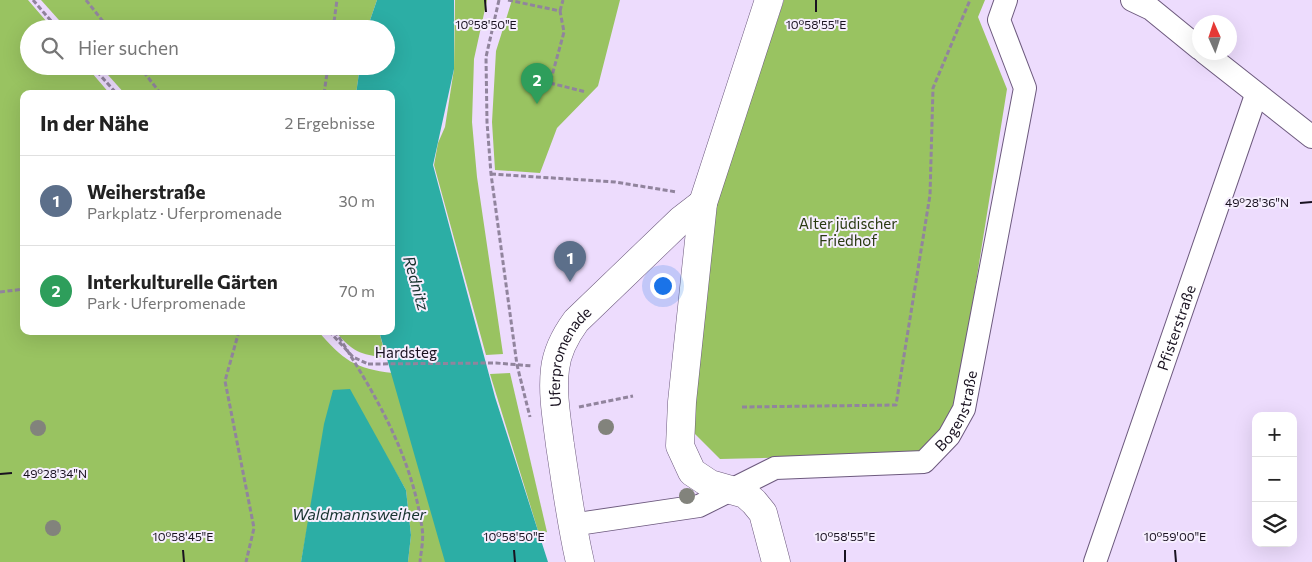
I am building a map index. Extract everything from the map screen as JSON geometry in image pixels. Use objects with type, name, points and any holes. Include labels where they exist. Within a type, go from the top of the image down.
[{"type":"street","points":[[769,0],[704,200],[682,402],[680,446],[692,472],[710,484],[744,494],[763,513],[776,562]]},
{"type":"street","name":"Bogenstraße","points":[[571,525],[699,506],[775,468],[924,462],[949,436],[964,409],[1025,88],[999,20],[1006,0]]},
{"type":"street","points":[[1132,0],[1151,10],[1192,43]]},
{"type":"street","points":[[1214,60],[1312,137]]},
{"type":"street","name":"Pfisterstraße","points":[[1096,562],[1256,95]]},
{"type":"street","name":"Uferpromenade","points":[[580,562],[571,525],[554,386],[555,368],[566,334],[576,321],[704,200]]},
{"type":"path","points":[[33,0],[50,20]]},
{"type":"path","points":[[86,0],[102,20]]},
{"type":"path","points":[[335,20],[338,0]]},
{"type":"path","points":[[499,0],[486,57],[487,122],[491,174],[615,182],[704,200]]},
{"type":"path","points":[[508,0],[560,11]]},
{"type":"path","points":[[563,0],[560,11],[564,32],[550,83],[586,92]]},
{"type":"path","points":[[742,407],[896,405],[930,194],[933,88],[970,0]]},
{"type":"path","points":[[100,75],[113,90]]},
{"type":"path","points":[[146,75],[158,90]]},
{"type":"path","points":[[325,90],[327,75]]},
{"type":"path","name":"Hardsteg","points":[[334,335],[353,357],[368,364],[517,364],[491,174]]},
{"type":"path","points":[[0,292],[20,290]]},
{"type":"path","points":[[238,335],[225,381],[254,528],[246,562]]},
{"type":"path","points":[[338,335],[393,429],[410,481],[422,529],[420,562]]},
{"type":"path","points":[[556,412],[633,396]]},
{"type":"green space","points":[[0,0],[28,0],[45,20],[20,20],[20,75],[94,75],[107,90],[20,90],[20,335],[322,335],[343,356],[359,366],[393,373],[447,562],[408,562],[411,535],[406,490],[380,445],[313,497],[301,562],[0,562]]},
{"type":"green space","points":[[41,0],[377,0],[370,20],[59,20]]},
{"type":"green space","points":[[455,0],[487,0],[474,59],[472,122],[477,177],[503,354],[486,355],[434,165],[438,143],[445,127],[454,69]]},
{"type":"green space","points":[[512,0],[620,0],[598,86],[557,128],[540,173],[495,170],[492,122],[496,51]]},
{"type":"green space","name":"Alter jüdischer Friedhof","points":[[784,0],[985,0],[978,17],[1007,89],[956,407],[942,431],[921,454],[720,459],[692,431],[707,276],[717,202]]},
{"type":"green space","points":[[108,75],[359,75],[357,90],[121,90]]},
{"type":"green space","points":[[339,335],[380,335],[386,358],[357,351]]},
{"type":"green space","points":[[510,373],[547,532],[539,534],[490,374]]},
{"type":"water","name":"Rednitz","points":[[377,0],[454,0],[454,69],[433,165],[495,397],[548,562],[445,562],[380,335],[395,335],[395,90],[357,90],[359,75],[395,75],[395,20],[370,20]]},
{"type":"water","name":"Waldmannsweiher","points":[[350,389],[406,490],[411,535],[408,562],[301,562],[324,424],[333,390]]},
{"type":"place","name":"Interkulturelle Gärten","points":[[537,104]]},
{"type":"place","name":"Weiherstraße","points":[[570,282]]}]
